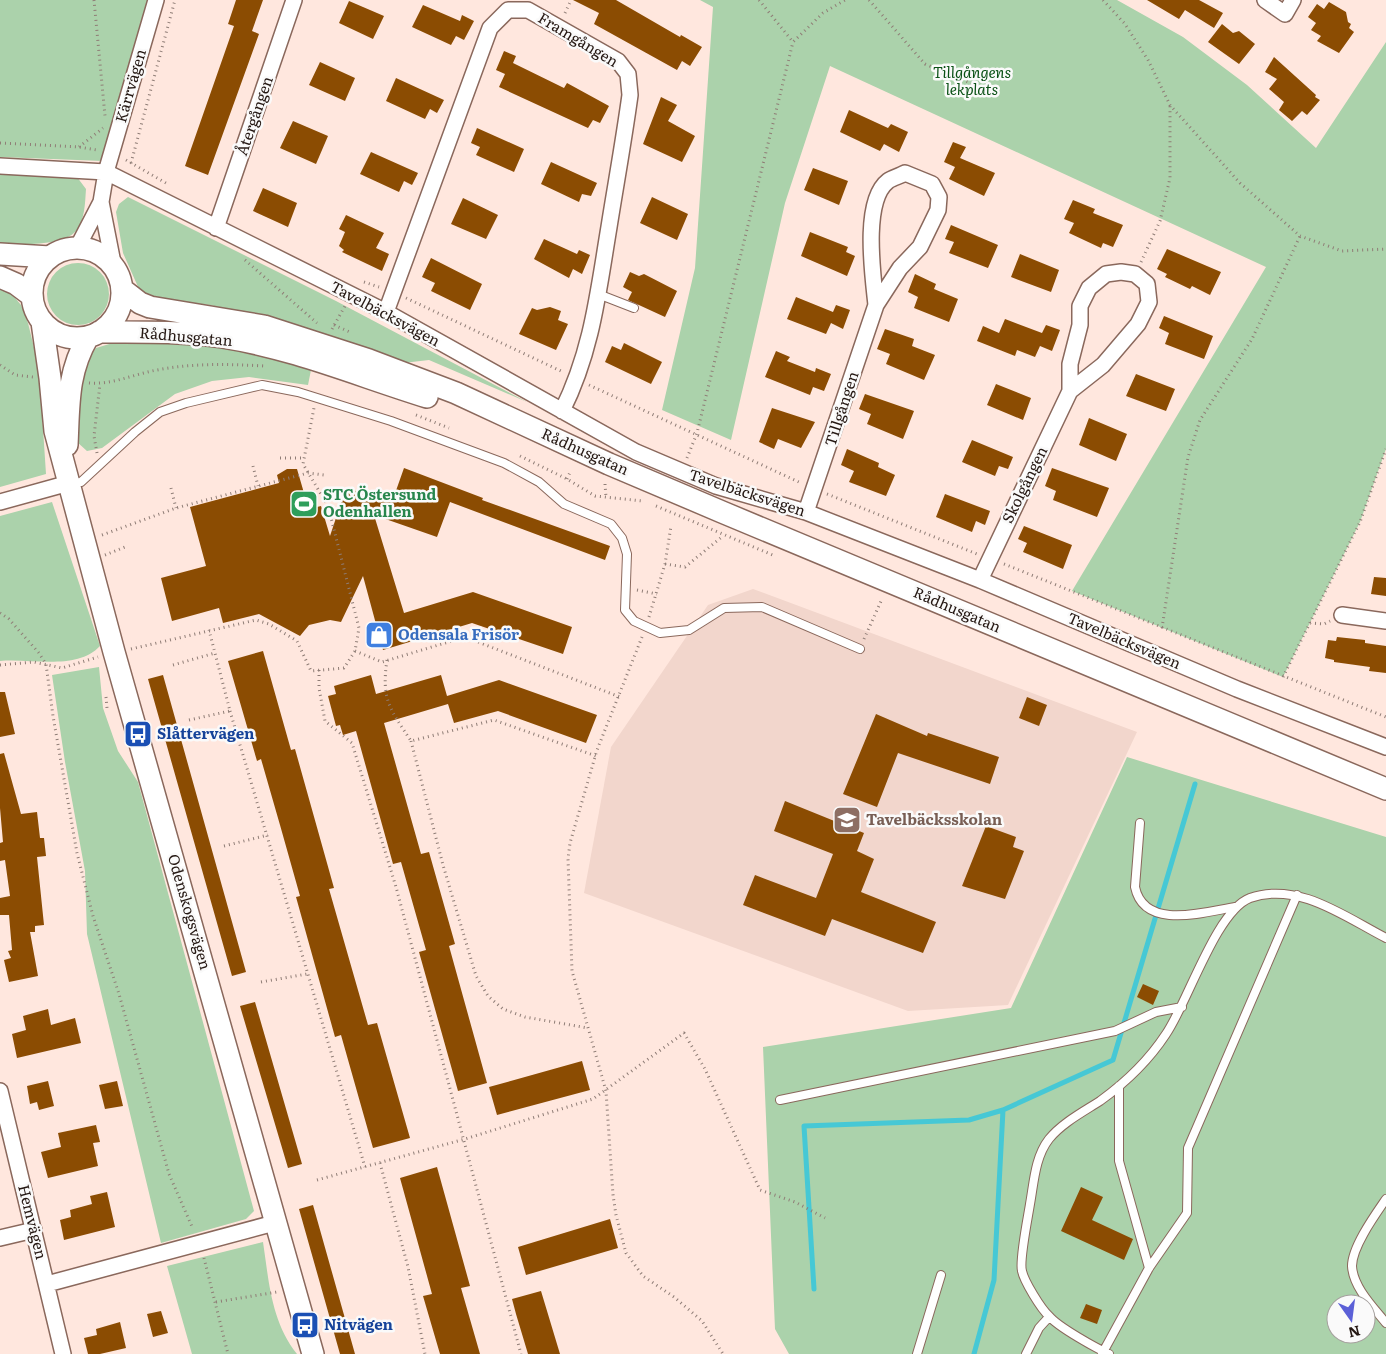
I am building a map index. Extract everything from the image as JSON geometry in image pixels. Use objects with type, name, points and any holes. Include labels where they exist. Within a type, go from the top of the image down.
[{"type":"main road","points":[[77,248],[91,250],[104,257],[114,268],[122,289],[121,304],[116,316],[108,326],[94,335],[64,337],[52,331],[42,322],[36,313],[32,296],[35,277],[41,266],[50,257],[63,250],[77,248]]},
{"type":"main road","points":[[0,254],[50,257]]},
{"type":"main road","points":[[0,277],[16,284],[32,296]]},
{"type":"main road","name":"Rådhusgatan","points":[[122,289],[140,304],[264,326],[369,360],[456,393],[530,428],[740,520],[1386,789]]},
{"type":"main road","name":"Odenskogsvägen","points":[[42,322],[60,380],[67,477],[114,652],[278,1222],[313,1354]]},
{"type":"main road","name":"Rådhusgatan","points":[[94,335],[175,334],[222,337],[320,360],[413,392],[530,428]]},
{"type":"main road","name":"Odenskogsvägen","points":[[60,380],[74,364],[94,335]]},
{"type":"street","name":"Kärrvägen","points":[[106,172],[156,0]]},
{"type":"street","points":[[1264,0],[1285,14],[1293,0]]},
{"type":"street","name":"Återgången","points":[[216,228],[296,2]]},
{"type":"street","name":"Framgången","points":[[386,312],[490,28],[508,10],[528,10],[618,61],[628,74],[630,95],[587,351],[578,380],[562,411]]},
{"type":"street","points":[[0,166],[106,172],[101,202],[77,248]]},
{"type":"street","name":"Tavelbäcksvägen","points":[[106,172],[386,312],[636,452],[716,486],[806,512],[980,580],[1237,689],[1386,747]]},
{"type":"street","name":"Tillgången","points":[[806,512],[876,304],[900,268],[920,247],[938,210],[939,197],[932,184],[905,173],[887,182],[876,200],[870,251],[876,304]]},
{"type":"street","points":[[101,202],[114,268]]},
{"type":"street","name":"Skolgången","points":[[980,580],[1070,391],[1070,364],[1080,325],[1080,306],[1089,288],[1106,274],[1122,272],[1136,274],[1147,284],[1149,302],[1138,324],[1103,365],[1070,391]]},
{"type":"street","points":[[0,502],[67,477]]},
{"type":"street","points":[[1342,616],[1386,621]]},
{"type":"street","name":"Hemvägen","points":[[0,1090],[63,1354]]},
{"type":"street","points":[[47,1284],[278,1222]]},
{"type":"street","points":[[0,1238],[34,1230]]},
{"type":"lane","points":[[598,294],[634,308]]},
{"type":"lane","points":[[67,477],[81,482],[160,412],[186,403],[262,385],[298,392],[391,421],[504,463],[539,482],[564,504],[611,524],[622,538],[627,554],[625,610],[634,621],[646,627],[660,633],[689,630],[724,608],[762,607],[860,649]]},
{"type":"lane","points":[[1140,823],[1135,887],[1137,897],[1143,905],[1152,911],[1171,915],[1188,915],[1236,907]]},
{"type":"lane","points":[[1297,895],[1188,1148],[1187,1213],[1149,1268],[1105,1353],[1049,1317],[1022,1270],[1029,1211],[1040,1153],[1050,1138],[1119,1086],[1165,1035],[1182,1007],[1214,938],[1236,907],[1248,899],[1264,894],[1297,895],[1386,938]]},
{"type":"lane","points":[[780,1100],[1115,1031],[1156,1012],[1182,1007]]},
{"type":"lane","points":[[1119,1086],[1119,1160],[1149,1268]]},
{"type":"lane","points":[[1386,1199],[1357,1249],[1352,1265],[1358,1284],[1386,1323]]},
{"type":"lane","points":[[918,1354],[941,1275]]},
{"type":"lane","points":[[1026,1354],[1039,1328],[1049,1317]]},
{"type":"path","points":[[79,147],[106,125],[94,0]]},
{"type":"path","points":[[131,163],[175,0]]},
{"type":"path","points":[[759,0],[793,42]]},
{"type":"path","points":[[687,458],[697,434],[793,42],[823,13],[845,0]]},
{"type":"path","points":[[869,0],[924,64],[973,84]]},
{"type":"path","points":[[1103,0],[1125,24],[1148,60],[1170,105],[1240,183],[1300,236],[1342,251],[1386,249]]},
{"type":"path","points":[[1136,274],[1160,221],[1170,178],[1170,105]]},
{"type":"path","points":[[0,143],[79,147],[113,153],[172,186]]},
{"type":"path","points":[[1162,628],[1188,457],[1200,420],[1252,339],[1300,236]]},
{"type":"path","points":[[239,255],[322,328]]},
{"type":"path","points":[[362,281],[393,292],[500,341],[578,380],[815,489],[1386,717]]},
{"type":"path","points":[[0,365],[15,375],[100,384],[157,370],[216,363],[269,367]]},
{"type":"path","points":[[100,384],[94,436],[100,464]]},
{"type":"path","points":[[410,413],[456,431]]},
{"type":"path","points":[[1283,677],[1360,522],[1386,449]]},
{"type":"path","points":[[511,452],[567,479],[595,496],[643,500],[723,536],[776,557]]},
{"type":"path","points":[[280,458],[304,458]]},
{"type":"path","points":[[253,466],[258,486]]},
{"type":"path","points":[[567,479],[571,470]]},
{"type":"path","points":[[95,538],[176,508],[308,473],[324,475]]},
{"type":"path","points":[[606,484],[606,497]]},
{"type":"path","points":[[171,488],[176,508]]},
{"type":"path","points":[[0,665],[34,662],[62,668],[114,652],[256,620],[269,624],[297,641],[311,671],[344,668],[355,651],[359,628],[328,506]]},
{"type":"path","points":[[671,526],[665,564],[657,594],[596,756],[570,844],[568,859],[571,963],[575,988],[606,1090],[613,1195],[616,1216],[626,1253],[643,1276],[702,1320],[723,1354]]},
{"type":"path","points":[[665,564],[685,567],[723,536]]},
{"type":"path","points":[[101,558],[110,551],[125,547]]},
{"type":"path","points":[[627,588],[657,594]]},
{"type":"path","points":[[874,595],[892,602]]},
{"type":"path","points":[[860,649],[883,599]]},
{"type":"path","points":[[0,613],[33,646],[46,664],[53,716],[78,853],[93,916],[119,994],[169,1174],[200,1244],[228,1354]]},
{"type":"path","points":[[209,630],[230,711],[365,1167]]},
{"type":"path","points":[[355,651],[382,662],[466,637],[620,696]]},
{"type":"path","points":[[174,665],[215,654]]},
{"type":"path","points":[[387,660],[384,683],[390,709],[411,741],[443,865],[476,976],[488,996],[503,1009],[524,1017],[588,1028]]},
{"type":"path","points":[[319,670],[319,688],[325,720],[352,743],[396,887],[521,1354]]},
{"type":"path","points":[[189,720],[230,711]]},
{"type":"path","points":[[411,741],[494,720],[596,756]]},
{"type":"path","points":[[224,846],[268,835]]},
{"type":"path","points":[[262,982],[307,974]]},
{"type":"path","points":[[317,1180],[465,1139],[593,1099],[684,1033],[705,1069],[760,1190],[795,1202],[825,1218]]},
{"type":"path","points":[[380,1163],[408,1267],[425,1354]]},
{"type":"path","points":[[216,1302],[295,1288]]},
{"type":"shaded area","name":"Tavelbäcksskolan","points":[[753,589],[1137,732],[1008,1005],[908,1011],[584,893],[611,747],[708,605]]},
{"type":"green space","points":[[0,0],[150,0],[103,161],[0,157]]},
{"type":"green space","name":"Tillgångens lekplats","points":[[700,0],[1117,0],[1183,37],[1247,85],[1316,148],[1386,42],[1386,449],[1360,522],[1283,677],[1072,591],[1266,267],[830,66],[785,203],[731,440],[662,410],[695,268],[713,7]]},
{"type":"green space","points":[[0,174],[77,177],[86,189],[83,217],[79,227],[61,240],[29,244],[0,244]]},
{"type":"green space","points":[[128,197],[336,301],[527,402],[429,360],[403,363],[274,319],[210,305],[155,299],[139,289],[123,253],[116,212],[119,204]]},
{"type":"green space","points":[[78,263],[90,265],[100,272],[107,282],[109,294],[107,306],[100,316],[90,323],[78,325],[66,323],[56,316],[49,306],[47,294],[49,282],[56,272],[66,265]]},
{"type":"green space","points":[[0,289],[11,293],[21,305],[28,323],[39,368],[46,474],[0,487]]},
{"type":"green space","points":[[163,340],[227,346],[312,365],[308,385],[249,377],[212,381],[175,394],[102,448],[87,451],[77,442],[80,370],[96,348],[116,342]]},
{"type":"green space","points":[[52,502],[100,646],[90,654],[66,661],[0,661],[0,516]]},
{"type":"green space","points":[[99,667],[103,708],[118,751],[138,782],[254,1211],[246,1219],[161,1243],[87,934],[85,871],[65,762],[52,675]]},
{"type":"green space","points":[[1127,757],[1386,837],[1386,1354],[789,1354],[775,1329],[763,1047],[1011,1008]]},
{"type":"green space","points":[[263,1242],[276,1315],[288,1341],[297,1354],[192,1354],[167,1266]]},
{"type":"building","points":[[236,0],[263,0],[252,31],[259,34],[208,175],[185,166],[234,26],[228,24]]},
{"type":"building","points":[[573,0],[616,0],[680,37],[681,35],[702,47],[690,66],[682,61],[677,70],[594,24],[599,13]]},
{"type":"building","points":[[1147,0],[1199,0],[1223,13],[1214,28],[1185,10],[1179,19]]},
{"type":"building","points":[[349,1],[384,16],[373,39],[339,23]]},
{"type":"building","points":[[1329,2],[1346,12],[1348,22],[1351,24],[1349,28],[1354,32],[1339,53],[1317,41],[1321,36],[1311,30],[1316,23],[1308,17],[1317,4],[1324,9]]},
{"type":"building","points":[[423,5],[460,21],[462,15],[474,21],[464,40],[456,36],[451,45],[412,27]]},
{"type":"building","points":[[1222,24],[1233,33],[1239,31],[1255,44],[1239,64],[1208,42]]},
{"type":"building","points":[[504,51],[516,56],[513,63],[564,88],[567,83],[609,106],[600,123],[593,120],[588,128],[499,87],[505,74],[496,70]]},
{"type":"building","points":[[1274,57],[1320,100],[1307,115],[1302,111],[1292,121],[1279,110],[1284,102],[1269,89],[1277,79],[1265,72]]},
{"type":"building","points":[[320,62],[355,78],[345,101],[309,85]]},
{"type":"building","points":[[396,78],[444,100],[437,113],[430,109],[425,119],[386,101]]},
{"type":"building","points":[[661,97],[677,105],[668,121],[695,136],[682,162],[643,144]]},
{"type":"building","points":[[849,110],[888,128],[891,124],[908,132],[899,152],[884,144],[880,151],[840,132]]},
{"type":"building","points":[[293,121],[328,136],[316,164],[280,148]]},
{"type":"building","points":[[477,128],[524,149],[514,172],[476,155],[480,147],[471,143]]},
{"type":"building","points":[[953,142],[966,147],[960,158],[995,173],[984,196],[949,179],[955,167],[944,162]]},
{"type":"building","points":[[371,152],[418,173],[412,185],[404,181],[399,192],[360,174]]},
{"type":"building","points":[[551,162],[597,183],[591,196],[582,194],[579,202],[541,184]]},
{"type":"building","points":[[813,168],[848,181],[839,205],[804,190]]},
{"type":"building","points":[[263,188],[297,203],[288,227],[253,211]]},
{"type":"building","points":[[652,197],[688,214],[677,240],[640,223]]},
{"type":"building","points":[[463,198],[498,215],[486,239],[451,224]]},
{"type":"building","points":[[1073,200],[1095,209],[1093,213],[1123,225],[1113,247],[1103,243],[1101,248],[1069,233],[1074,223],[1064,219]]},
{"type":"building","points":[[346,215],[384,233],[376,248],[389,254],[382,271],[342,252],[344,250],[339,246],[345,232],[339,229]]},
{"type":"building","points":[[951,225],[998,245],[988,268],[949,253],[954,242],[945,239]]},
{"type":"building","points":[[810,232],[848,247],[846,252],[855,256],[847,276],[801,256]]},
{"type":"building","points":[[544,239],[577,254],[579,250],[590,255],[582,274],[573,269],[569,278],[534,259]]},
{"type":"building","points":[[1167,249],[1221,272],[1210,295],[1192,286],[1190,289],[1165,277],[1167,274],[1157,269]]},
{"type":"building","points":[[1020,254],[1059,270],[1051,292],[1011,277]]},
{"type":"building","points":[[431,258],[482,284],[470,310],[431,291],[435,283],[422,277]]},
{"type":"building","points":[[630,272],[639,276],[644,274],[677,291],[665,317],[628,300],[632,292],[623,287]]},
{"type":"building","points":[[915,274],[936,284],[934,289],[958,299],[949,322],[914,308],[918,297],[908,292]]},
{"type":"building","points":[[796,297],[833,312],[836,305],[850,310],[843,329],[831,323],[826,334],[787,319]]},
{"type":"building","points":[[550,307],[561,311],[558,320],[568,324],[556,350],[519,334],[532,308],[537,310]]},
{"type":"building","points":[[1164,316],[1213,336],[1204,359],[1165,344],[1169,333],[1159,328]]},
{"type":"building","points":[[1005,319],[1042,333],[1046,325],[1060,330],[1052,351],[1040,346],[1035,357],[1017,350],[1015,356],[977,341],[983,326],[999,333]]},
{"type":"building","points":[[885,329],[914,339],[912,346],[935,355],[924,380],[886,364],[890,354],[877,349]]},
{"type":"building","points":[[624,343],[662,362],[651,384],[605,362],[612,346],[621,350]]},
{"type":"building","points":[[776,351],[790,357],[787,361],[815,372],[816,368],[831,374],[824,391],[813,387],[810,395],[765,377]]},
{"type":"building","points":[[1136,374],[1175,389],[1166,411],[1126,396]]},
{"type":"building","points":[[996,384],[1031,398],[1023,420],[987,405]]},
{"type":"building","points":[[865,394],[914,411],[903,439],[867,424],[871,414],[859,409]]},
{"type":"building","points":[[772,408],[815,422],[801,448],[778,439],[774,449],[759,442]]},
{"type":"building","points":[[1089,418],[1127,434],[1116,461],[1079,445]]},
{"type":"building","points":[[972,440],[1013,457],[1008,469],[999,466],[995,476],[962,462]]},
{"type":"building","points":[[847,449],[879,463],[878,467],[895,475],[886,496],[849,482],[854,471],[841,465]]},
{"type":"building","points":[[404,468],[483,498],[482,500],[610,546],[605,560],[450,502],[437,537],[374,515],[404,613],[473,592],[572,627],[563,654],[472,623],[383,650],[363,576],[341,622],[330,620],[309,625],[300,636],[259,614],[223,623],[219,608],[172,621],[161,578],[206,566],[190,507],[279,483],[277,475],[287,469],[297,469],[304,493],[308,491],[313,508],[321,506],[330,536],[346,488],[392,502]]},
{"type":"building","points":[[1052,468],[1109,488],[1097,517],[1053,500],[1056,491],[1045,486]]},
{"type":"building","points":[[945,494],[990,511],[985,525],[976,521],[972,532],[936,517]]},
{"type":"building","points":[[1024,526],[1072,545],[1063,569],[1023,552],[1027,543],[1018,539]]},
{"type":"building","points":[[1374,577],[1386,578],[1386,596],[1371,594]]},
{"type":"building","points":[[1337,637],[1365,640],[1365,643],[1386,646],[1386,673],[1369,671],[1370,667],[1334,662],[1334,660],[1325,658],[1328,640],[1336,641]]},
{"type":"building","points":[[263,651],[291,750],[295,749],[334,888],[329,889],[368,1025],[377,1023],[410,1138],[373,1148],[341,1035],[335,1037],[296,897],[300,896],[280,825],[261,759],[257,761],[228,661]]},
{"type":"building","points":[[163,675],[246,972],[232,976],[148,679]]},
{"type":"building","points":[[371,675],[376,694],[441,675],[447,696],[499,680],[597,715],[586,743],[498,711],[454,723],[448,704],[384,723],[421,854],[429,852],[455,944],[449,946],[487,1083],[458,1091],[419,952],[426,950],[401,862],[393,864],[356,731],[343,735],[340,725],[336,726],[328,696],[336,694],[334,686]]},
{"type":"building","points":[[0,692],[5,692],[15,734],[0,737]]},
{"type":"building","points":[[1027,697],[1047,705],[1039,726],[1019,718]]},
{"type":"building","points":[[876,714],[927,736],[928,733],[999,757],[990,784],[898,753],[877,807],[843,794]]},
{"type":"building","points":[[4,753],[21,814],[37,812],[40,838],[44,838],[46,856],[37,857],[44,925],[35,926],[35,932],[30,932],[38,976],[9,982],[4,960],[11,958],[8,951],[12,950],[9,915],[0,915],[0,898],[10,896],[5,860],[0,861],[0,843],[3,842],[0,808],[0,754]]},
{"type":"building","points":[[785,801],[864,833],[857,851],[874,859],[861,892],[936,922],[923,953],[832,919],[825,936],[743,905],[755,875],[816,898],[833,854],[774,831]]},
{"type":"building","points":[[986,826],[1016,837],[1013,847],[1024,851],[1005,899],[962,886]]},
{"type":"building","points":[[1143,984],[1159,991],[1153,1005],[1137,997]]},
{"type":"building","points":[[255,1002],[302,1164],[288,1168],[240,1006]]},
{"type":"building","points":[[48,1009],[51,1025],[75,1018],[81,1043],[17,1058],[12,1034],[26,1030],[23,1016]]},
{"type":"building","points":[[582,1061],[590,1090],[497,1115],[489,1087]]},
{"type":"building","points":[[48,1081],[54,1106],[39,1110],[37,1102],[30,1104],[27,1086]]},
{"type":"building","points":[[117,1081],[123,1106],[105,1109],[99,1085]]},
{"type":"building","points":[[96,1125],[100,1142],[93,1143],[98,1166],[48,1178],[41,1152],[61,1147],[58,1133]]},
{"type":"building","points":[[437,1167],[470,1286],[461,1288],[480,1354],[440,1354],[423,1296],[432,1294],[400,1178]]},
{"type":"building","points":[[1081,1187],[1103,1197],[1092,1220],[1133,1239],[1124,1260],[1061,1231]]},
{"type":"building","points":[[107,1192],[115,1227],[64,1240],[60,1220],[71,1217],[70,1210],[92,1204],[90,1196]]},
{"type":"building","points":[[313,1205],[355,1354],[340,1354],[299,1209]]},
{"type":"building","points":[[610,1219],[618,1248],[526,1275],[518,1247]]},
{"type":"building","points":[[541,1291],[560,1354],[528,1354],[512,1299]]},
{"type":"building","points":[[1086,1304],[1102,1310],[1097,1324],[1080,1318]]},
{"type":"building","points":[[161,1311],[168,1333],[153,1337],[147,1314]]},
{"type":"building","points":[[120,1322],[126,1348],[100,1354],[88,1354],[84,1338],[97,1335],[96,1329]]},
{"type":"waterway","points":[[814,1289],[804,1126],[969,1120],[1003,1110],[1113,1060],[1195,784]]},
{"type":"waterway","points":[[974,1354],[994,1280],[1003,1110]]},
{"type":"place","name":"STC Östersund Odenhallen","points":[[304,504]]},
{"type":"place","name":"Odensala Frisör","points":[[379,635]]},
{"type":"place","name":"Slåttervägen","points":[[138,734]]},
{"type":"place","name":"Tavelbäcksskolan","points":[[847,820]]},
{"type":"place","name":"Nitvägen","points":[[305,1325]]}]
